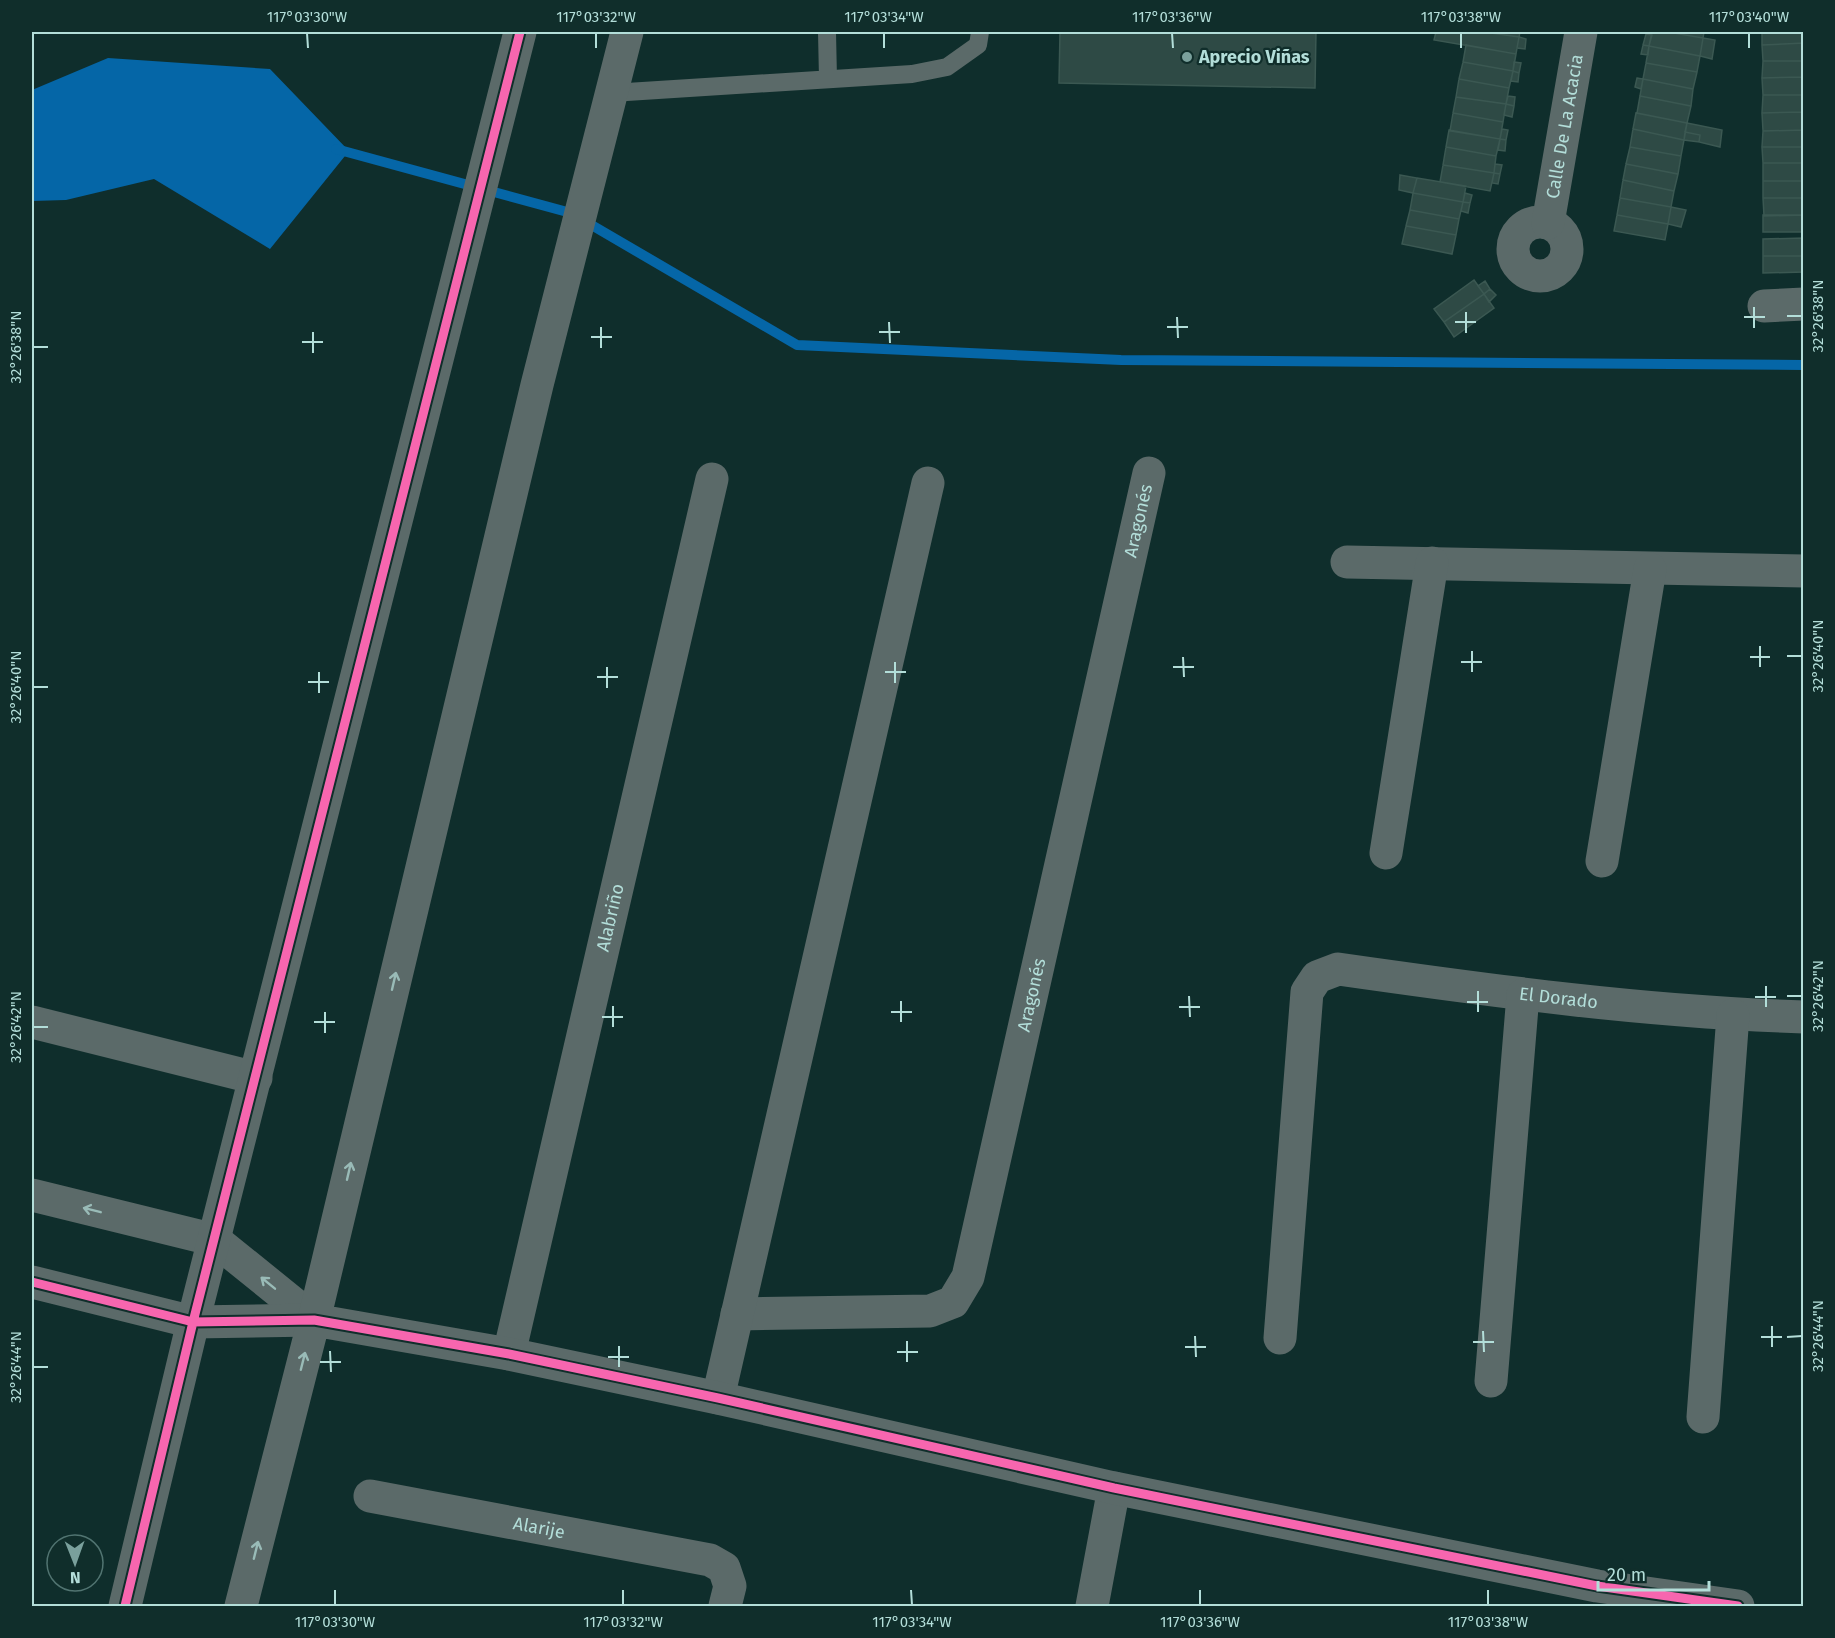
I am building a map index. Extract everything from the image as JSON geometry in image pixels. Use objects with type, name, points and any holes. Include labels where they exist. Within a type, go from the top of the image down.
[{"type":"street","points":[[125,1606],[193,1322],[520,32]]},
{"type":"street","points":[[241,1606],[314,1320],[537,385],[627,32]]},
{"type":"street","name":"Calle De La Acacia","points":[[1548,223],[1581,32]]},
{"type":"street","points":[[1764,306],[1803,304]]},
{"type":"street","name":"Aragonés","points":[[736,1314],[930,1311],[953,1302],[968,1277],[1149,473]]},
{"type":"street","name":"Alabriño","points":[[509,1354],[712,479]]},
{"type":"street","points":[[718,1398],[928,483]]},
{"type":"street","points":[[1347,562],[1803,572]]},
{"type":"street","points":[[1386,853],[1432,563]]},
{"type":"street","points":[[1602,861],[1650,569]]},
{"type":"street","name":"El Dorado","points":[[1280,1338],[1307,992],[1317,977],[1338,969],[1523,995],[1733,1015],[1803,1017]]},
{"type":"street","points":[[1491,1380],[1523,995]]},
{"type":"street","points":[[1703,1417],[1733,1015]]},
{"type":"street","points":[[32,1022],[256,1078]]},
{"type":"street","points":[[32,1195],[215,1240],[314,1320]]},
{"type":"street","points":[[32,1282],[193,1322],[314,1320],[509,1354],[718,1398],[1596,1596],[1738,1606]]},
{"type":"street","points":[[1092,1606],[1114,1488]]},
{"type":"street","name":"Alarije","points":[[370,1496],[710,1560],[724,1568],[730,1586],[725,1606]]},
{"type":"lane","points":[[827,32],[828,79]]},
{"type":"lane","points":[[611,93],[912,74],[947,67],[978,45],[980,32]]},
{"type":"water","points":[[108,58],[270,69],[349,151],[270,249],[154,179],[66,200],[32,201],[32,90]]},
{"type":"building","name":"Aprecio Viñas","points":[[1060,32],[1316,32],[1315,88],[1059,83]]},
{"type":"building","points":[[1436,32],[1484,32],[1519,37],[1516,54],[1434,40]]},
{"type":"building","points":[[1484,32],[1520,32],[1519,37]]},
{"type":"building","points":[[1652,32],[1668,32],[1703,38],[1700,56],[1649,46]]},
{"type":"building","points":[[1668,32],[1704,32],[1703,38]]},
{"type":"building","points":[[1762,32],[1804,32],[1804,43],[1762,45]]},
{"type":"building","points":[[1646,34],[1652,35],[1649,46],[1643,45]]},
{"type":"building","points":[[1519,37],[1526,39],[1525,49],[1517,48]]},
{"type":"building","points":[[1703,38],[1715,40],[1712,59],[1700,56]]},
{"type":"building","points":[[1804,43],[1804,61],[1763,61],[1762,45]]},
{"type":"building","points":[[1466,45],[1516,54],[1513,71],[1463,62]]},
{"type":"building","points":[[1643,45],[1649,46],[1648,55],[1641,54]]},
{"type":"building","points":[[1649,46],[1700,56],[1697,72],[1646,63]]},
{"type":"building","points":[[1763,61],[1804,61],[1804,77],[1762,78]]},
{"type":"building","points":[[1463,62],[1513,71],[1509,88],[1459,79]]},
{"type":"building","points":[[1514,62],[1521,63],[1519,73],[1513,71]]},
{"type":"building","points":[[1646,63],[1697,72],[1693,89],[1643,79]]},
{"type":"building","points":[[1513,71],[1519,73],[1518,82],[1511,81]]},
{"type":"building","points":[[1804,77],[1804,95],[1763,95],[1762,78]]},
{"type":"building","points":[[1637,78],[1643,79],[1641,89],[1635,87]]},
{"type":"building","points":[[1459,79],[1509,88],[1506,104],[1456,97]]},
{"type":"building","points":[[1643,79],[1693,89],[1691,106],[1640,96]]},
{"type":"building","points":[[1763,95],[1804,95],[1804,112],[1762,113]]},
{"type":"building","points":[[1508,96],[1515,97],[1514,106],[1506,104]]},
{"type":"building","points":[[1640,96],[1691,106],[1687,123],[1637,113]]},
{"type":"building","points":[[1456,97],[1506,104],[1503,122],[1453,113]]},
{"type":"building","points":[[1506,104],[1514,106],[1512,117],[1504,115]]},
{"type":"building","points":[[1804,112],[1804,130],[1763,131],[1762,113]]},
{"type":"building","points":[[1453,113],[1503,122],[1500,139],[1450,131]]},
{"type":"building","points":[[1636,113],[1687,123],[1684,140],[1633,129]]},
{"type":"building","points":[[1687,123],[1722,130],[1720,147],[1699,142],[1700,135],[1685,132]]},
{"type":"building","points":[[1502,129],[1508,130],[1506,140],[1500,139]]},
{"type":"building","points":[[1633,129],[1684,140],[1681,156],[1630,147]]},
{"type":"building","points":[[1449,130],[1500,139],[1496,156],[1446,147]]},
{"type":"building","points":[[1804,130],[1804,147],[1762,147],[1763,131]]},
{"type":"building","points":[[1685,132],[1700,135],[1699,142],[1684,140]]},
{"type":"building","points":[[1500,139],[1506,140],[1505,151],[1498,150]]},
{"type":"building","points":[[1446,147],[1496,156],[1494,173],[1443,165]]},
{"type":"building","points":[[1630,147],[1681,156],[1678,174],[1626,164]]},
{"type":"building","points":[[1762,147],[1804,147],[1804,163],[1763,163]]},
{"type":"building","points":[[1763,163],[1804,163],[1804,181],[1763,181]]},
{"type":"building","points":[[1495,164],[1502,165],[1500,174],[1494,173]]},
{"type":"building","points":[[1626,164],[1678,174],[1674,191],[1623,180]]},
{"type":"building","points":[[1443,165],[1494,173],[1490,191],[1440,182]]},
{"type":"building","points":[[1494,173],[1500,174],[1498,184],[1492,183]]},
{"type":"building","points":[[1400,175],[1417,178],[1413,193],[1399,190]]},
{"type":"building","points":[[1417,178],[1466,186],[1463,202],[1413,193]]},
{"type":"building","points":[[1623,180],[1674,191],[1671,207],[1620,198]]},
{"type":"building","points":[[1763,181],[1804,181],[1804,198],[1763,198]]},
{"type":"building","points":[[1413,193],[1463,202],[1459,219],[1410,210]]},
{"type":"building","points":[[1465,193],[1472,195],[1470,203],[1463,202]]},
{"type":"building","points":[[1620,198],[1671,207],[1668,224],[1617,215]]},
{"type":"building","points":[[1763,198],[1804,198],[1804,215],[1764,216]]},
{"type":"building","points":[[1463,202],[1470,203],[1468,213],[1461,211]]},
{"type":"building","points":[[1671,207],[1686,210],[1681,227],[1668,224]]},
{"type":"building","points":[[1410,210],[1459,219],[1456,235],[1406,226]]},
{"type":"building","points":[[1617,215],[1668,224],[1665,240],[1614,231]]},
{"type":"building","points":[[1763,215],[1804,215],[1804,232],[1763,232]]},
{"type":"building","points":[[1406,226],[1456,235],[1452,254],[1402,244]]},
{"type":"building","points":[[1804,238],[1804,256],[1763,256],[1763,239]]},
{"type":"building","points":[[1763,256],[1804,256],[1804,272],[1763,273]]},
{"type":"building","points":[[1474,280],[1484,294],[1444,322],[1434,309]]},
{"type":"building","points":[[1485,281],[1490,289],[1484,294],[1478,286]]},
{"type":"building","points":[[1490,289],[1496,295],[1489,302],[1484,294]]},
{"type":"building","points":[[1484,294],[1494,308],[1454,337],[1444,322]]},
{"type":"waterway","points":[[336,149],[571,213],[797,345],[1121,360],[1804,365]]},
{"type":"cycle path","points":[[125,1606],[193,1322],[520,32]]},
{"type":"cycle path","points":[[32,1282],[193,1322],[314,1320],[509,1354],[718,1398],[1114,1488],[1597,1586],[1738,1606]]},
{"type":"place","name":"Aprecio Viñas","points":[[1187,57]]}]
